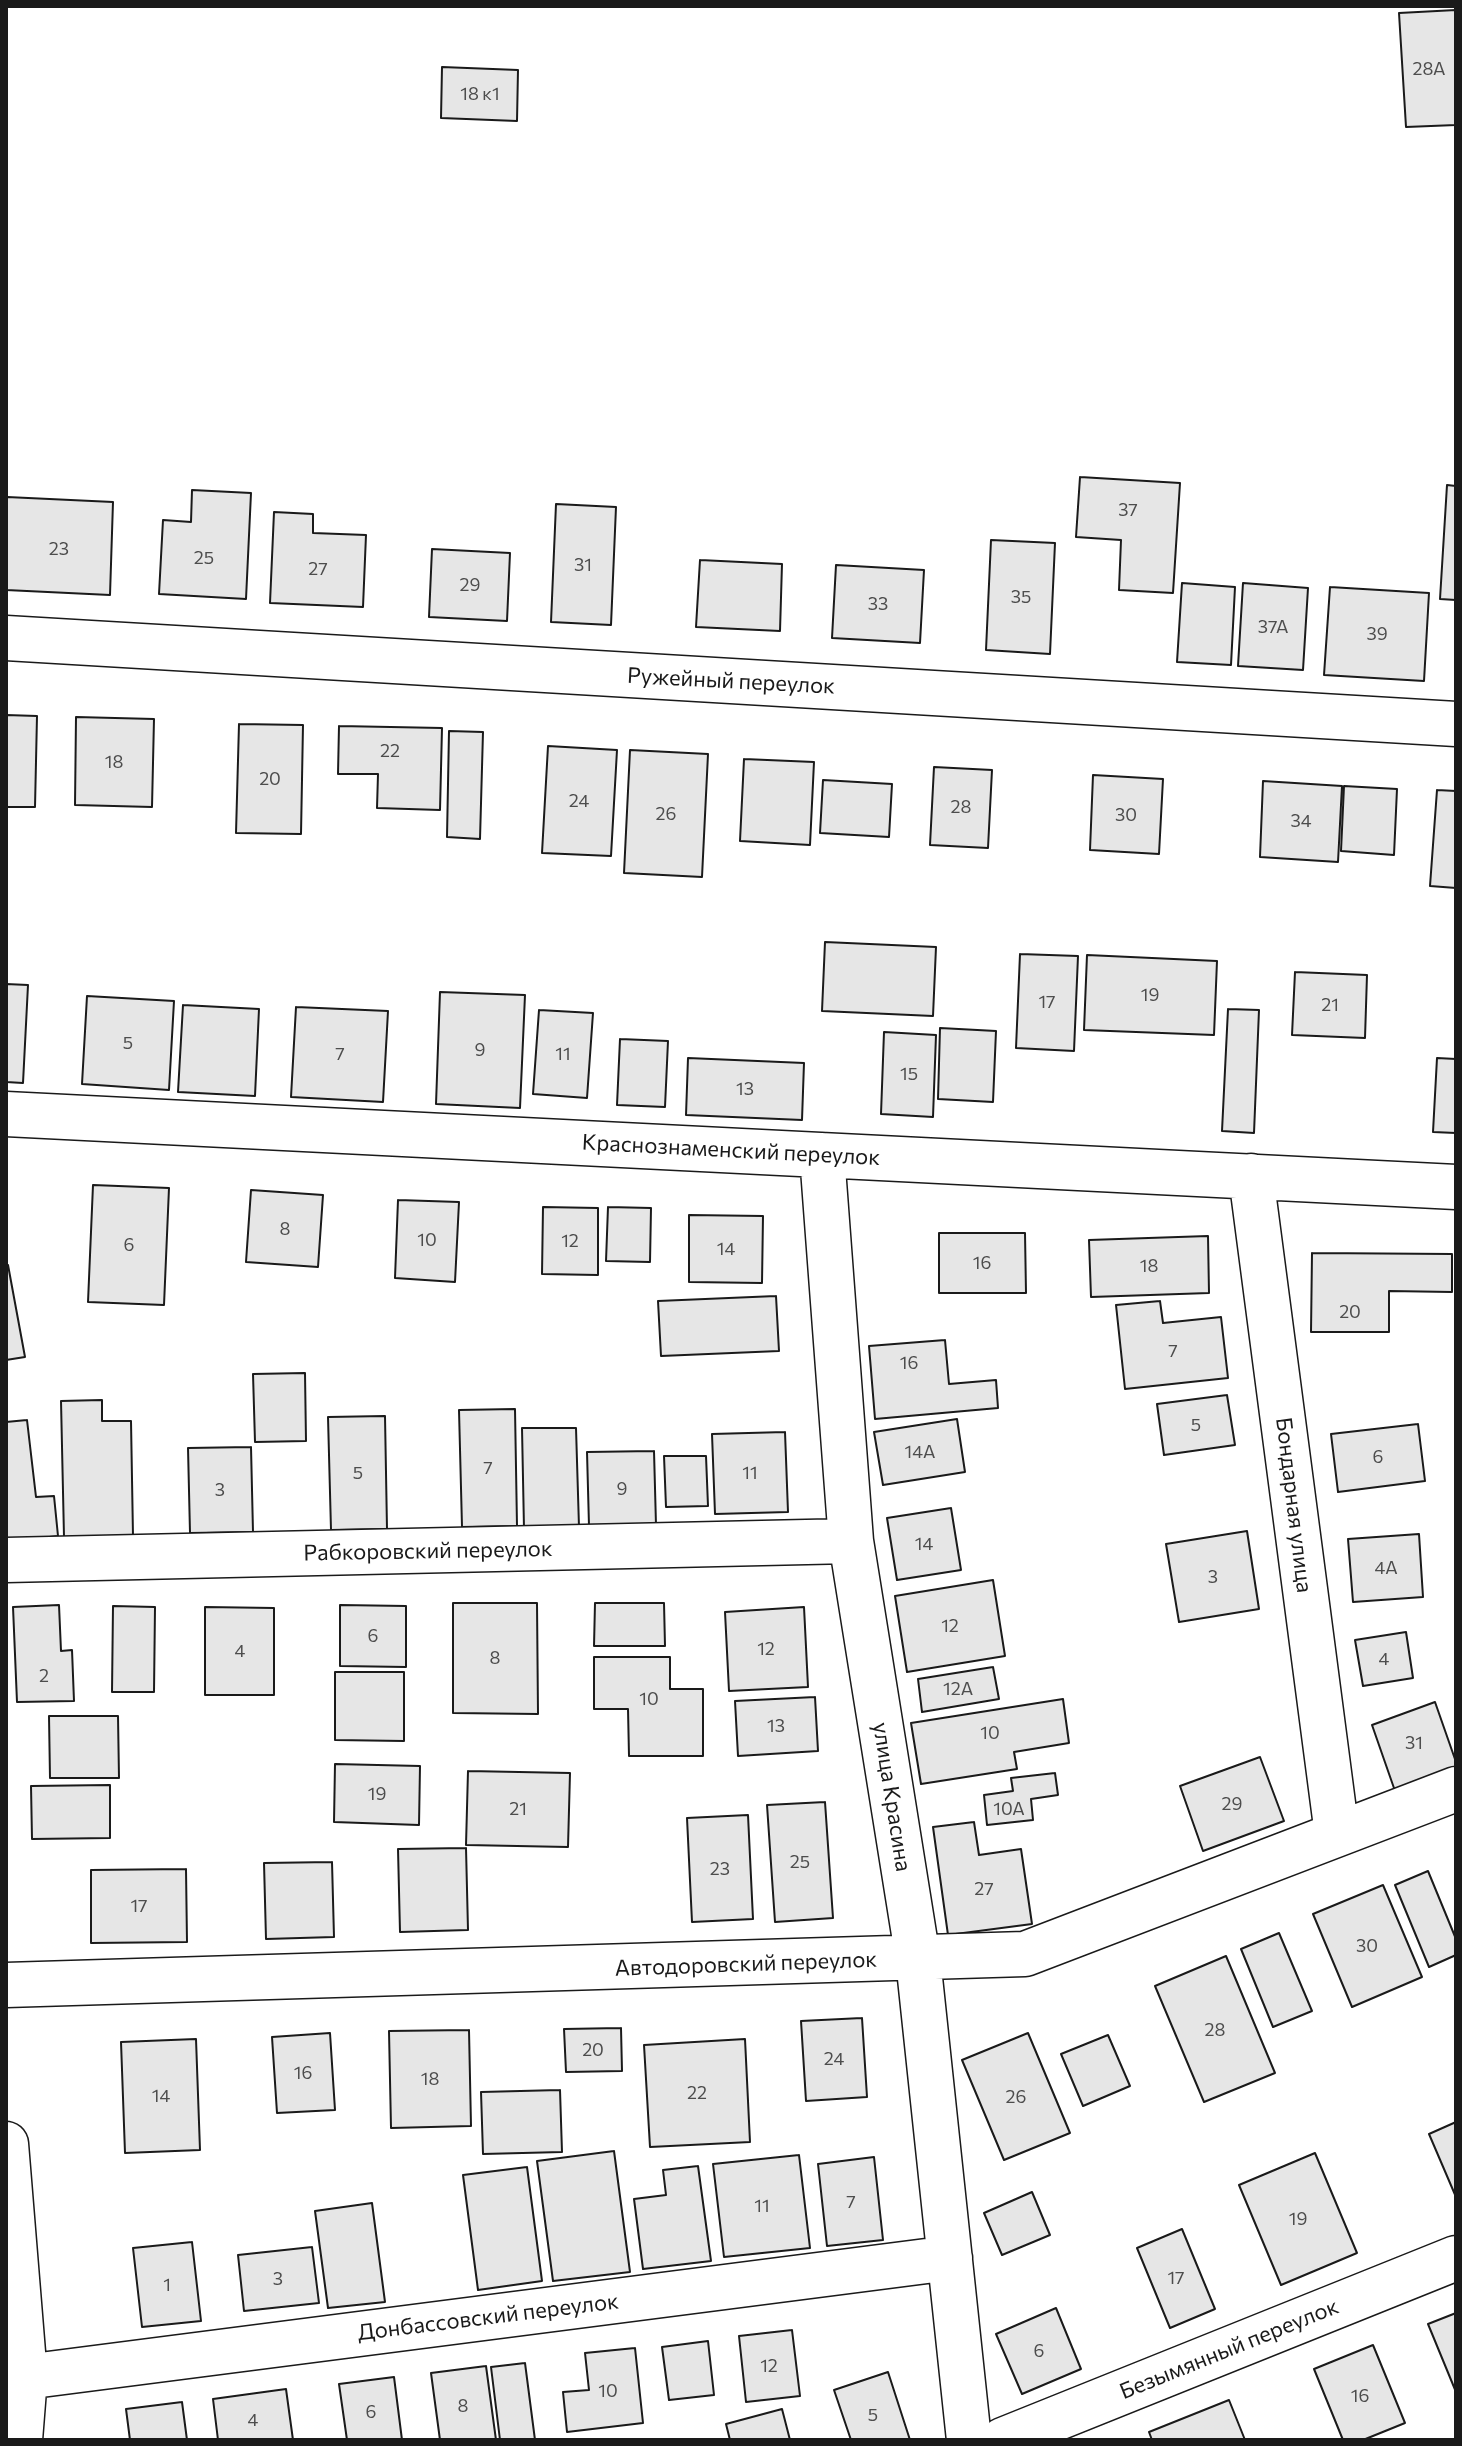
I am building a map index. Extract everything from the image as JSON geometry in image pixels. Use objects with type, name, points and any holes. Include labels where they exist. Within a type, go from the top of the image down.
[{"type":"street","name":"Ружейный переулок","points":[[6,638],[1456,724]]},
{"type":"street","name":"Краснознаменский переулок","points":[[6,1114],[1456,1187]]},
{"type":"street","name":"улица Красина","points":[[822,1155],[851,1541],[918,1959],[969,2440]]},
{"type":"street","name":"Бондарная улица","points":[[1251,1176],[1337,1834]]},
{"type":"street","name":"Рабкоровский переулок","points":[[6,1560],[851,1541]]},
{"type":"street","name":"Автодоровский переулок","points":[[6,1985],[1025,1954],[1456,1789]]},
{"type":"street","points":[[6,2144],[25,2377],[20,2440]]},
{"type":"street","name":"Донбассовский переулок","points":[[25,2377],[950,2258]]},
{"type":"street","name":"Безымянный переулок","points":[[1003,2440],[1456,2258]]},
{"type":"building","points":[[1456,10],[1456,125],[1406,127],[1399,13]]},
{"type":"building","points":[[442,67],[518,70],[517,121],[441,118]]},
{"type":"building","points":[[1080,477],[1180,483],[1173,593],[1119,590],[1121,540],[1076,537]]},
{"type":"building","points":[[1447,485],[1456,486],[1456,600],[1440,599]]},
{"type":"building","points":[[192,490],[251,493],[246,599],[159,594],[163,520],[191,522]]},
{"type":"building","points":[[7,497],[113,502],[110,595],[6,590]]},
{"type":"building","points":[[556,504],[616,507],[611,625],[551,622]]},
{"type":"building","points":[[274,512],[313,514],[313,533],[366,535],[363,607],[270,603]]},
{"type":"building","points":[[991,540],[1055,543],[1050,654],[986,650]]},
{"type":"building","points":[[432,549],[510,553],[507,621],[429,617]]},
{"type":"building","points":[[700,560],[782,564],[780,631],[696,627]]},
{"type":"building","points":[[836,565],[924,570],[920,643],[832,638]]},
{"type":"building","points":[[1182,583],[1235,587],[1231,665],[1177,662]]},
{"type":"building","points":[[1243,583],[1308,588],[1303,670],[1238,666]]},
{"type":"building","points":[[1330,587],[1429,593],[1424,681],[1324,675]]},
{"type":"building","points":[[6,715],[37,716],[35,807],[6,807]]},
{"type":"building","points":[[76,717],[154,719],[152,807],[75,805]]},
{"type":"building","points":[[239,724],[303,725],[301,834],[236,833]]},
{"type":"building","points":[[339,726],[442,728],[440,810],[377,808],[378,774],[338,774]]},
{"type":"building","points":[[449,731],[483,732],[480,839],[447,837]]},
{"type":"building","points":[[548,746],[617,750],[611,856],[542,853]]},
{"type":"building","points":[[630,750],[708,754],[702,877],[624,873]]},
{"type":"building","points":[[744,759],[814,762],[810,845],[740,841]]},
{"type":"building","points":[[934,767],[992,770],[988,848],[930,845]]},
{"type":"building","points":[[1093,775],[1163,779],[1159,854],[1090,850]]},
{"type":"building","points":[[823,780],[892,784],[889,837],[820,833]]},
{"type":"building","points":[[1263,781],[1342,786],[1338,862],[1260,857]]},
{"type":"building","points":[[1344,786],[1397,789],[1394,855],[1341,851]]},
{"type":"building","points":[[1437,790],[1456,791],[1456,888],[1430,886]]},
{"type":"building","points":[[825,942],[936,947],[933,1016],[822,1011]]},
{"type":"building","points":[[1020,954],[1078,956],[1074,1051],[1016,1048]]},
{"type":"building","points":[[1087,955],[1217,961],[1214,1035],[1084,1030]]},
{"type":"building","points":[[1295,972],[1367,975],[1365,1038],[1292,1035]]},
{"type":"building","points":[[6,984],[28,985],[23,1083],[6,1082]]},
{"type":"building","points":[[440,992],[525,995],[520,1108],[436,1104]]},
{"type":"building","points":[[87,996],[174,1001],[169,1090],[82,1084]]},
{"type":"building","points":[[183,1005],[259,1009],[255,1096],[178,1092]]},
{"type":"building","points":[[296,1007],[388,1011],[383,1102],[291,1097]]},
{"type":"building","points":[[1228,1009],[1259,1010],[1254,1133],[1222,1131]]},
{"type":"building","points":[[539,1010],[593,1013],[587,1098],[533,1094]]},
{"type":"building","points":[[940,1028],[996,1031],[993,1102],[938,1099]]},
{"type":"building","points":[[884,1032],[936,1035],[933,1117],[881,1114]]},
{"type":"building","points":[[620,1039],[668,1041],[665,1107],[617,1105]]},
{"type":"building","points":[[688,1058],[804,1063],[802,1120],[686,1115]]},
{"type":"building","points":[[1437,1058],[1456,1059],[1456,1133],[1433,1132]]},
{"type":"building","points":[[93,1185],[169,1188],[164,1305],[88,1302]]},
{"type":"building","points":[[251,1190],[323,1195],[318,1267],[246,1262]]},
{"type":"building","points":[[398,1200],[459,1202],[455,1282],[395,1278]]},
{"type":"building","points":[[543,1207],[598,1208],[598,1275],[542,1274]]},
{"type":"building","points":[[608,1207],[651,1208],[650,1262],[606,1261]]},
{"type":"building","points":[[689,1215],[763,1216],[762,1283],[689,1282]]},
{"type":"building","points":[[939,1233],[1025,1233],[1026,1293],[939,1293]]},
{"type":"building","points":[[1208,1236],[1209,1293],[1091,1297],[1089,1240]]},
{"type":"building","points":[[1312,1253],[1452,1254],[1452,1292],[1389,1291],[1389,1332],[1311,1332]]},
{"type":"building","points":[[6,1266],[25,1357],[6,1360]]},
{"type":"building","points":[[776,1296],[779,1351],[661,1356],[658,1301]]},
{"type":"building","points":[[1160,1301],[1163,1323],[1221,1317],[1228,1378],[1125,1389],[1116,1305]]},
{"type":"building","points":[[945,1340],[949,1384],[996,1380],[998,1408],[875,1419],[869,1346]]},
{"type":"building","points":[[305,1373],[306,1441],[255,1442],[253,1374]]},
{"type":"building","points":[[1227,1395],[1235,1445],[1164,1455],[1157,1404]]},
{"type":"building","points":[[102,1400],[102,1421],[131,1421],[133,1536],[64,1537],[61,1401]]},
{"type":"building","points":[[515,1409],[517,1526],[462,1527],[459,1410]]},
{"type":"building","points":[[385,1416],[387,1529],[331,1530],[328,1417]]},
{"type":"building","points":[[957,1419],[965,1472],[883,1485],[874,1432]]},
{"type":"building","points":[[27,1420],[36,1497],[54,1496],[58,1536],[6,1542],[6,1422]]},
{"type":"building","points":[[1418,1424],[1425,1481],[1338,1492],[1331,1434]]},
{"type":"building","points":[[522,1428],[576,1428],[579,1527],[524,1529]]},
{"type":"building","points":[[785,1432],[788,1512],[715,1514],[712,1434]]},
{"type":"building","points":[[251,1447],[253,1532],[190,1533],[188,1448]]},
{"type":"building","points":[[654,1451],[656,1525],[589,1526],[587,1452]]},
{"type":"building","points":[[664,1456],[706,1456],[708,1506],[666,1507]]},
{"type":"building","points":[[951,1508],[961,1570],[897,1580],[887,1518]]},
{"type":"building","points":[[1247,1531],[1259,1609],[1179,1622],[1166,1544]]},
{"type":"building","points":[[1419,1534],[1423,1597],[1353,1602],[1348,1539]]},
{"type":"building","points":[[993,1580],[1005,1656],[907,1672],[895,1596]]},
{"type":"building","points":[[453,1603],[537,1603],[538,1714],[453,1713]]},
{"type":"building","points":[[595,1603],[664,1603],[665,1646],[594,1646]]},
{"type":"building","points":[[59,1605],[61,1651],[72,1650],[74,1701],[17,1702],[13,1607]]},
{"type":"building","points":[[340,1605],[406,1606],[406,1667],[340,1666]]},
{"type":"building","points":[[113,1606],[155,1607],[154,1692],[112,1692]]},
{"type":"building","points":[[205,1607],[274,1608],[274,1695],[205,1695]]},
{"type":"building","points":[[804,1607],[808,1687],[729,1691],[725,1612]]},
{"type":"building","points":[[1406,1632],[1413,1678],[1363,1686],[1355,1640]]},
{"type":"building","points":[[594,1657],[670,1657],[670,1689],[703,1689],[703,1756],[629,1756],[628,1709],[594,1709]]},
{"type":"building","points":[[993,1667],[999,1699],[922,1712],[918,1679]]},
{"type":"building","points":[[335,1672],[404,1672],[404,1741],[335,1740]]},
{"type":"building","points":[[815,1697],[818,1751],[738,1756],[735,1701]]},
{"type":"building","points":[[1063,1699],[1069,1743],[1014,1752],[1017,1769],[921,1784],[911,1723]]},
{"type":"building","points":[[1435,1702],[1456,1769],[1395,1791],[1372,1725]]},
{"type":"building","points":[[49,1716],[118,1716],[119,1778],[50,1778]]},
{"type":"building","points":[[1260,1757],[1284,1821],[1203,1851],[1180,1786]]},
{"type":"building","points":[[335,1764],[420,1766],[419,1825],[334,1822]]},
{"type":"building","points":[[468,1771],[570,1773],[568,1847],[466,1845]]},
{"type":"building","points":[[1055,1773],[1058,1795],[1031,1799],[1033,1820],[987,1825],[984,1795],[1013,1791],[1011,1778]]},
{"type":"building","points":[[110,1785],[110,1838],[32,1839],[31,1786]]},
{"type":"building","points":[[825,1802],[833,1918],[775,1922],[767,1805]]},
{"type":"building","points":[[748,1815],[753,1919],[692,1922],[687,1818]]},
{"type":"building","points":[[974,1822],[979,1855],[1021,1849],[1032,1924],[948,1935],[933,1827]]},
{"type":"building","points":[[466,1848],[468,1930],[400,1932],[398,1849]]},
{"type":"building","points":[[332,1862],[334,1937],[266,1939],[264,1863]]},
{"type":"building","points":[[186,1869],[187,1942],[91,1943],[91,1870]]},
{"type":"building","points":[[1428,1871],[1456,1939],[1456,1955],[1429,1967],[1395,1885]]},
{"type":"building","points":[[1383,1885],[1422,1977],[1352,2007],[1313,1914]]},
{"type":"building","points":[[1279,1933],[1312,2011],[1273,2027],[1241,1949]]},
{"type":"building","points":[[1226,1956],[1275,2073],[1204,2102],[1155,1986]]},
{"type":"building","points":[[862,2018],[867,2097],[806,2101],[801,2021]]},
{"type":"building","points":[[621,2028],[622,2071],[566,2072],[564,2029]]},
{"type":"building","points":[[469,2030],[471,2126],[391,2128],[389,2031]]},
{"type":"building","points":[[330,2033],[335,2110],[277,2113],[272,2037]]},
{"type":"building","points":[[1028,2033],[1070,2133],[1004,2160],[962,2060]]},
{"type":"building","points":[[1108,2035],[1130,2086],[1083,2106],[1061,2054]]},
{"type":"building","points":[[196,2039],[200,2150],[125,2153],[121,2042]]},
{"type":"building","points":[[745,2039],[750,2142],[650,2147],[644,2045]]},
{"type":"building","points":[[560,2090],[562,2152],[483,2154],[481,2092]]},
{"type":"building","points":[[1456,2122],[1456,2197],[1429,2134]]},
{"type":"building","points":[[614,2151],[630,2272],[553,2281],[537,2161]]},
{"type":"building","points":[[1315,2153],[1357,2253],[1281,2285],[1239,2185]]},
{"type":"building","points":[[799,2155],[810,2248],[724,2257],[713,2164]]},
{"type":"building","points":[[874,2157],[883,2240],[827,2246],[818,2164]]},
{"type":"building","points":[[698,2166],[711,2261],[643,2269],[634,2199],[666,2195],[663,2170]]},
{"type":"building","points":[[527,2167],[542,2281],[478,2290],[463,2175]]},
{"type":"building","points":[[1032,2192],[1050,2235],[1002,2255],[984,2213]]},
{"type":"building","points":[[372,2203],[385,2302],[328,2308],[315,2211]]},
{"type":"building","points":[[1182,2229],[1215,2309],[1170,2328],[1137,2248]]},
{"type":"building","points":[[192,2242],[201,2321],[142,2327],[133,2248]]},
{"type":"building","points":[[312,2247],[319,2303],[244,2311],[238,2255]]},
{"type":"building","points":[[1056,2308],[1081,2369],[1022,2394],[996,2334]]},
{"type":"building","points":[[1456,2313],[1456,2392],[1428,2324]]},
{"type":"building","points":[[792,2330],[800,2396],[746,2402],[739,2336]]},
{"type":"building","points":[[708,2341],[714,2395],[669,2400],[662,2347]]},
{"type":"building","points":[[1373,2345],[1405,2423],[1363,2440],[1343,2440],[1314,2369]]},
{"type":"building","points":[[635,2348],[643,2423],[567,2432],[563,2392],[589,2390],[585,2353]]},
{"type":"building","points":[[525,2363],[535,2440],[500,2440],[491,2367]]},
{"type":"building","points":[[486,2366],[496,2440],[440,2440],[431,2373]]},
{"type":"building","points":[[888,2372],[910,2440],[851,2440],[834,2390]]},
{"type":"building","points":[[394,2377],[402,2440],[347,2440],[339,2384]]},
{"type":"building","points":[[286,2389],[293,2440],[218,2440],[213,2399]]},
{"type":"building","points":[[1229,2400],[1245,2440],[1152,2440],[1149,2432]]},
{"type":"building","points":[[182,2402],[187,2440],[130,2440],[126,2409]]},
{"type":"building","points":[[782,2409],[790,2440],[730,2440],[726,2424]]}]
